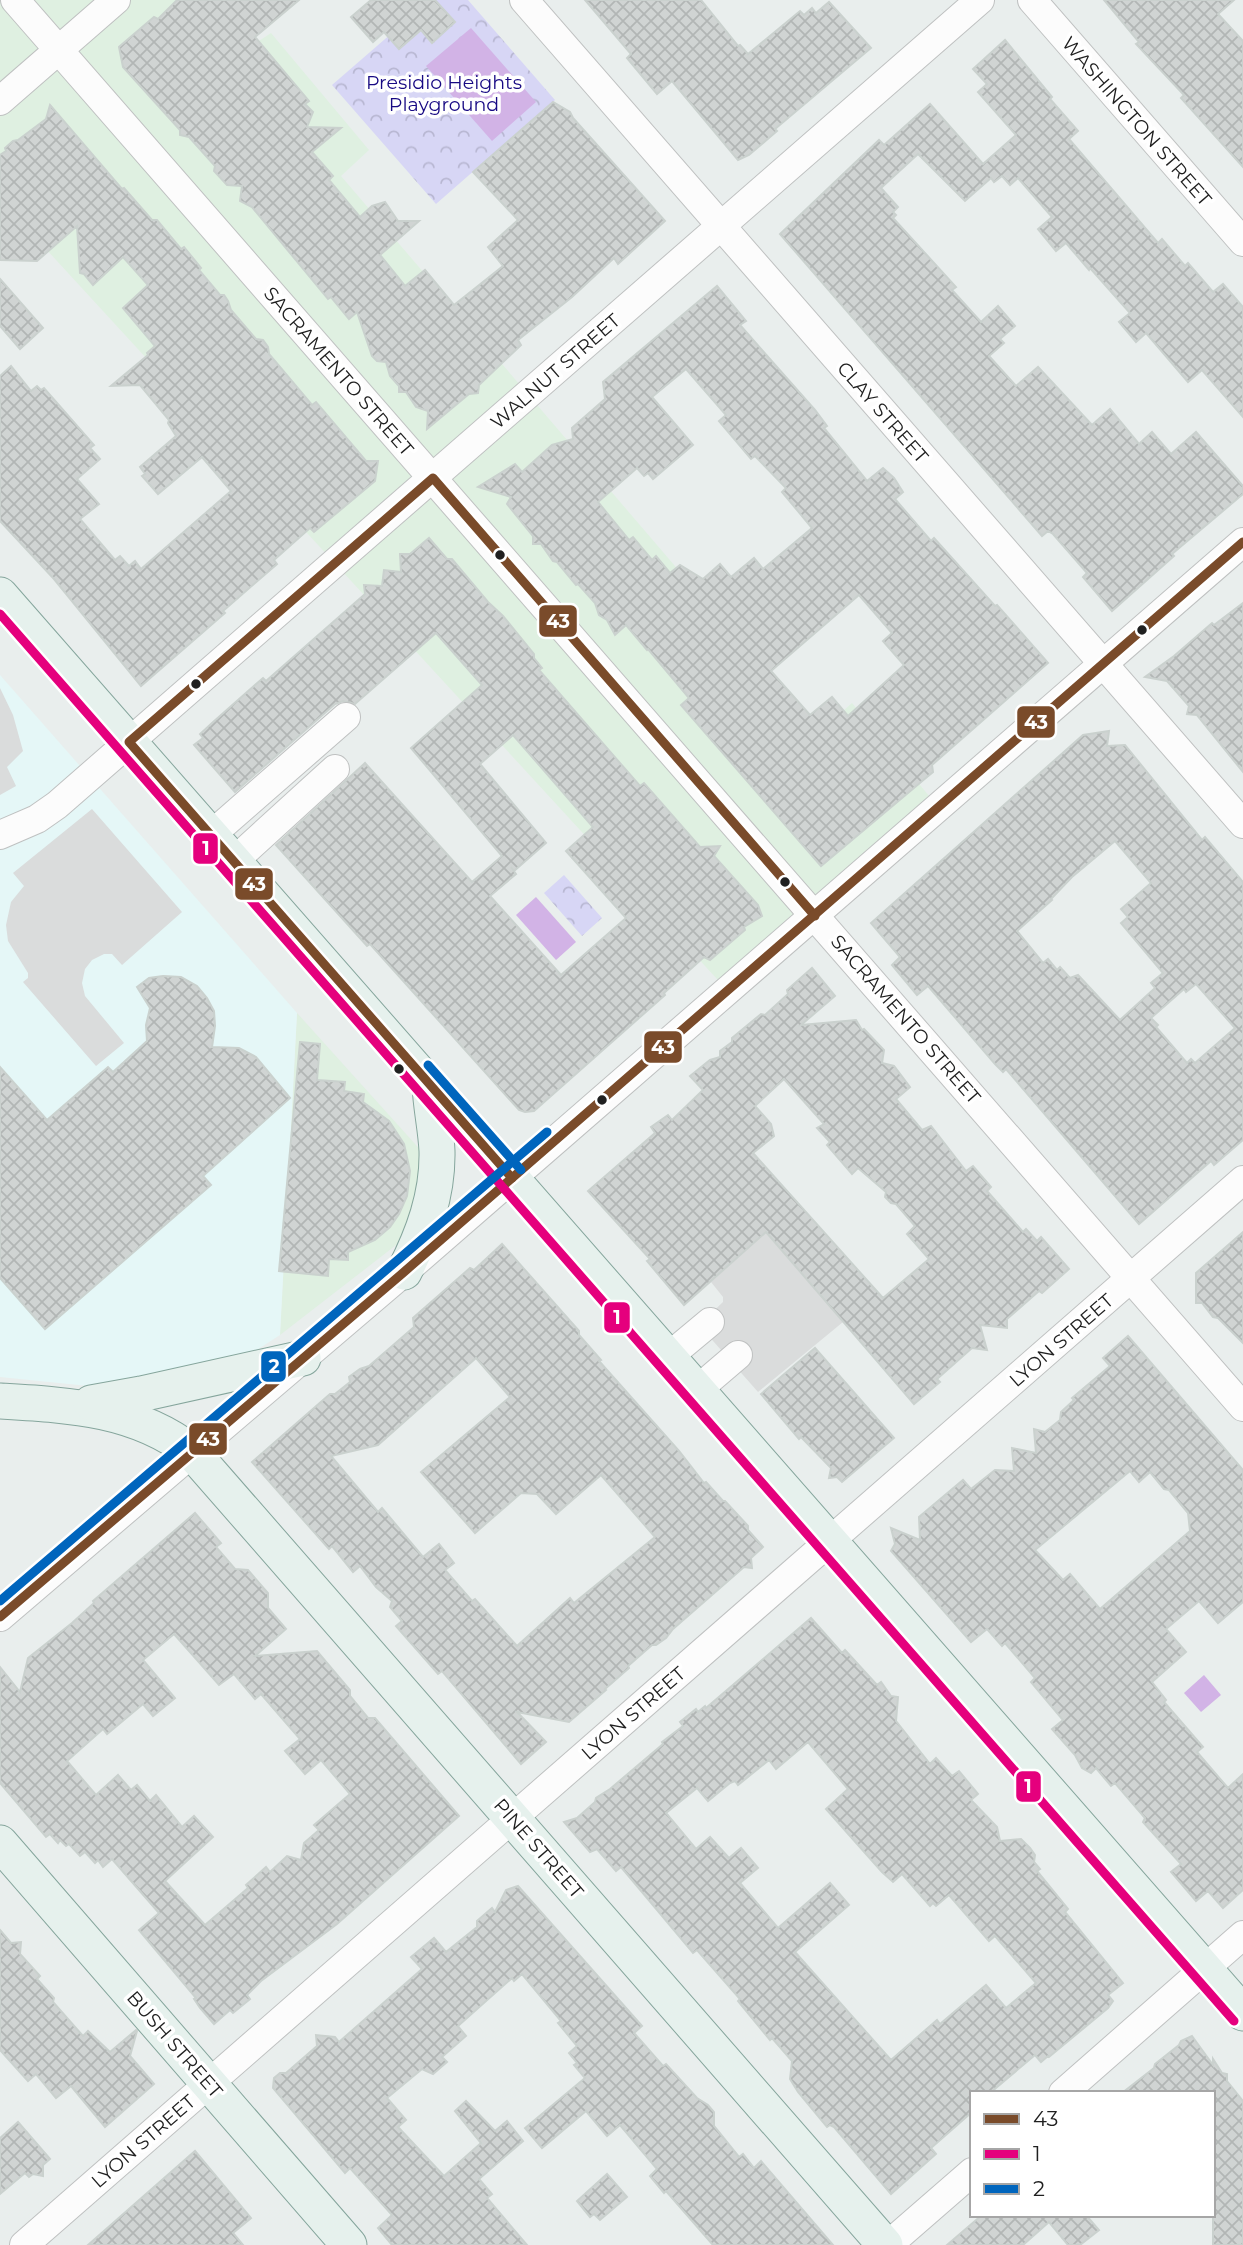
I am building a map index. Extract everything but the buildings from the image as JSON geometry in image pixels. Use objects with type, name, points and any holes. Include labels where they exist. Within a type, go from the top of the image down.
[{"type":"main road","points":[[0,595],[1243,2013]]},
{"type":"main road","points":[[404,1272],[423,1230],[433,1197],[437,1150],[430,1086]]},
{"type":"main road","points":[[0,1401],[74,1406],[303,1358]]},
{"type":"main road","name":"PINE STREET","points":[[74,1406],[138,1421],[167,1435],[192,1452],[887,2245]]},
{"type":"main road","name":"BUSH STREET","points":[[0,1843],[349,2245]]},
{"type":"street","name":"SACRAMENTO STREET","points":[[15,0],[1243,1407]]},
{"type":"street","points":[[0,101],[116,0]]},
{"type":"street","name":"CLAY STREET","points":[[524,0],[1243,824]]},
{"type":"street","name":"WALNUT STREET","points":[[0,835],[37,819],[57,806],[980,0]]},
{"type":"street","name":"WASHINGTON STREET","points":[[1032,0],[1243,242]]},
{"type":"street","points":[[0,1617],[404,1272],[1243,542]]},
{"type":"street","points":[[211,835],[346,717]]},
{"type":"street","points":[[234,861],[335,769]]},
{"type":"street","name":"LYON STREET","points":[[24,2245],[1243,1181]]},
{"type":"street","points":[[668,1357],[710,1322]]},
{"type":"street","points":[[697,1390],[738,1355]]},
{"type":"street","points":[[1065,2091],[1243,1935]]},
{"type":"street","points":[[887,2245],[970,2174]]},
{"type":"shaded area","points":[[0,0],[175,0],[229,61],[271,33],[369,150],[341,176],[818,733],[852,703],[944,814],[728,991],[0,199]]},
{"type":"shaded area","points":[[471,28],[536,102],[492,141],[426,66]]},
{"type":"shaded area","points":[[0,675],[297,1013],[280,1335],[230,1367],[108,1388],[0,1377]]},
{"type":"shaded area","points":[[0,688],[13,715],[23,751],[7,767],[16,786],[0,795]]},
{"type":"shaded area","points":[[92,809],[182,912],[122,965],[112,954],[104,954],[92,960],[85,969],[82,983],[85,996],[124,1043],[96,1066],[23,982],[28,978],[28,973],[8,941],[6,925],[11,902],[24,886],[13,873]]},
{"type":"shaded area","points":[[536,897],[576,942],[556,960],[516,915]]},
{"type":"shaded area","points":[[297,1013],[425,1155],[409,1235],[280,1335]]},
{"type":"shaded area","points":[[766,1232],[843,1322],[758,1392],[699,1325],[723,1302],[723,1297],[711,1282]]},
{"type":"shaded area","points":[[1204,1675],[1221,1695],[1201,1712],[1184,1693]]},
{"type":"green space","name":"Presidio Heights Playground","points":[[430,0],[468,0],[555,100],[436,204],[332,85]]},
{"type":"green space","points":[[564,875],[602,918],[582,936],[544,893]]},
{"type":"transit line","name":"43","points":[[512,1178],[129,742],[433,478],[815,916]]},
{"type":"transit line","name":"43","points":[[0,1617],[404,1272],[1243,542]]},
{"type":"transit line","name":"1","points":[[0,614],[1234,2021]]},
{"type":"transit line","name":"2","points":[[428,1065],[521,1170]]},
{"type":"transit line","name":"2","points":[[0,1601],[547,1132]]}]
